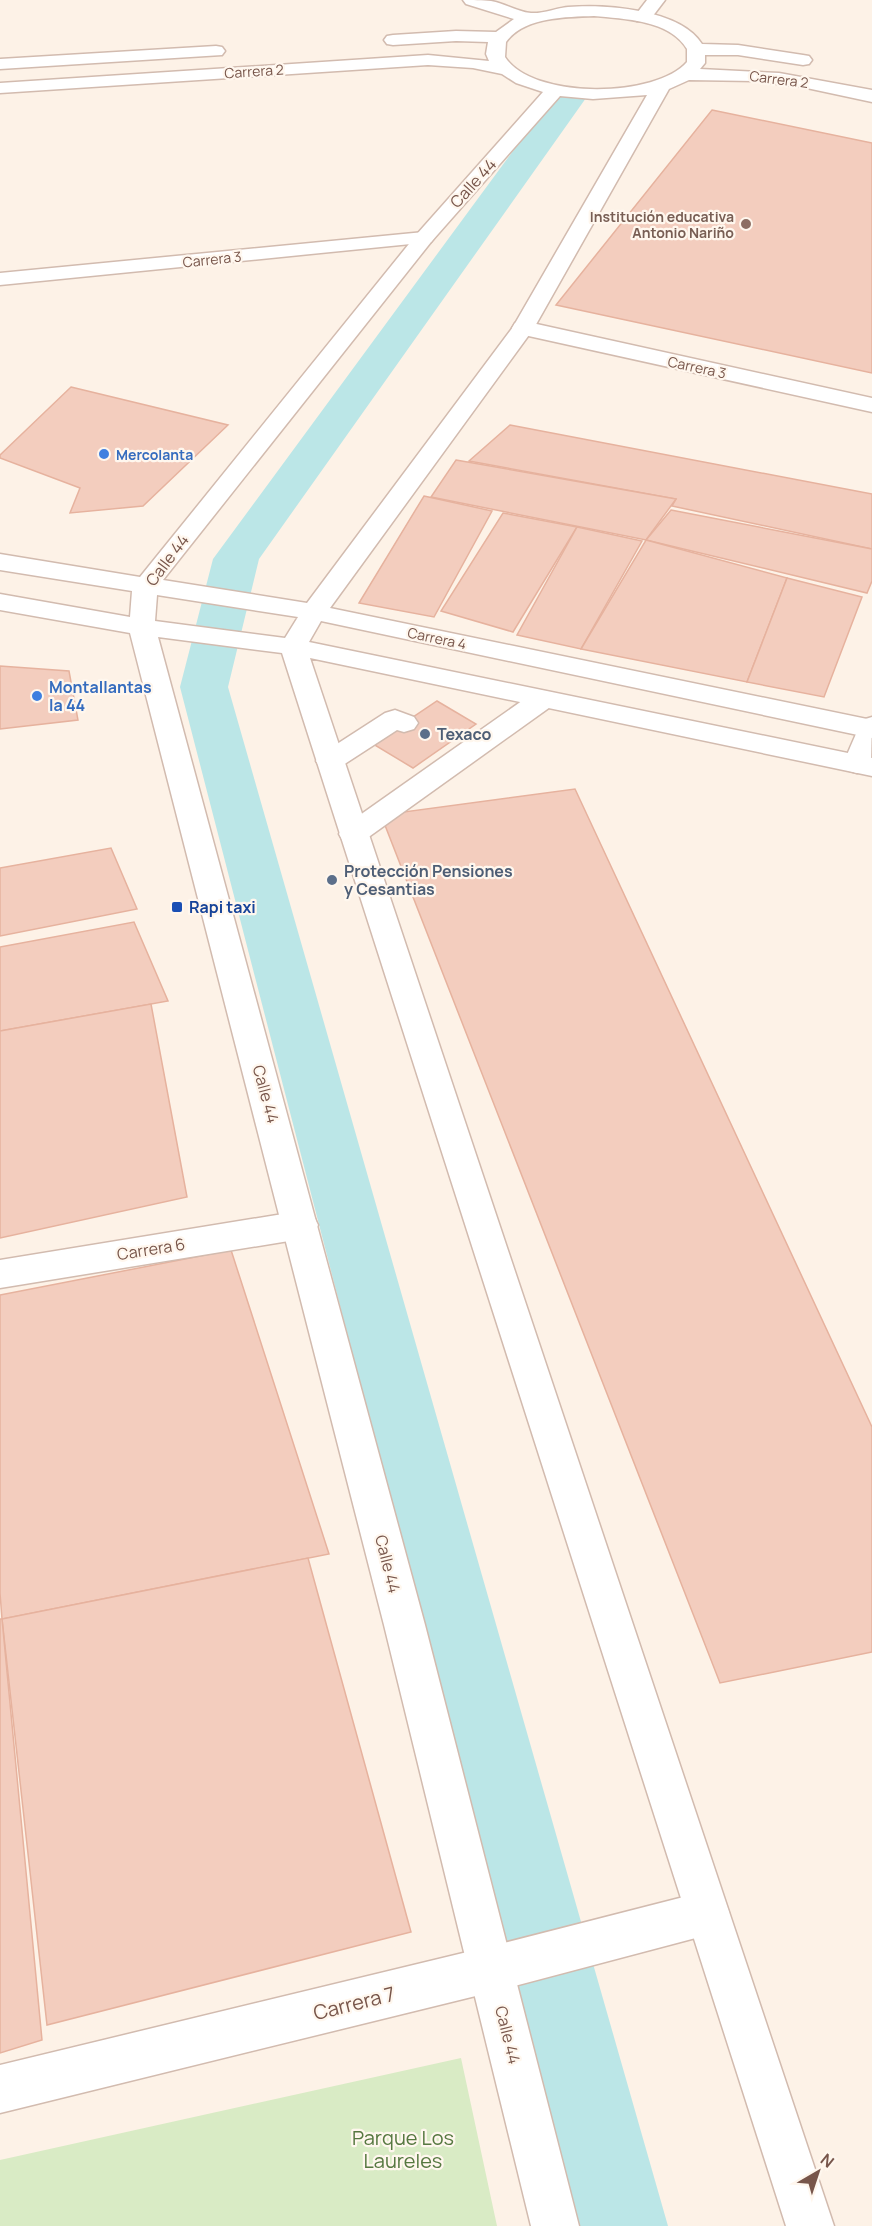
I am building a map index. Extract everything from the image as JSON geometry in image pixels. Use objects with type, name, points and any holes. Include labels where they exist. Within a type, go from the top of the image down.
[{"type":"street","points":[[472,0],[532,19]]},
{"type":"street","points":[[532,0],[570,12]]},
{"type":"street","points":[[643,17],[656,0]]},
{"type":"street","points":[[507,70],[497,59],[494,48],[499,37],[512,27],[532,19],[570,12],[594,11],[643,17],[668,25],[687,36],[697,49],[696,63],[684,75]]},
{"type":"street","points":[[377,41],[456,36],[499,37]]},
{"type":"street","name":"Carrera 2","points":[[697,49],[738,50],[823,63]]},
{"type":"street","name":"Carrera 2","points":[[0,64],[236,50]]},
{"type":"street","name":"Carrera 2","points":[[0,88],[428,60],[473,63],[507,70],[528,81],[556,89],[612,93],[662,85],[684,75],[716,73],[764,76],[822,84],[872,96]]},
{"type":"street","points":[[278,646],[314,612],[523,328],[662,85]]},
{"type":"street","name":"Calle 44","points":[[555,2226],[514,1963],[301,1225],[142,627],[145,587],[423,238],[556,89]]},
{"type":"street","name":"Carrera 3","points":[[0,279],[423,238]]},
{"type":"street","name":"Carrera 3","points":[[523,328],[872,405]]},
{"type":"street","name":"Carrera 4","points":[[0,562],[145,587],[314,612],[872,728]]},
{"type":"street","points":[[0,602],[142,627],[278,646],[865,765],[872,728]]},
{"type":"street","points":[[278,646],[330,761],[810,2226]]},
{"type":"street","points":[[353,834],[454,751],[543,699]]},
{"type":"street","points":[[330,761],[395,719],[404,723]]},
{"type":"street","name":"Carrera 6","points":[[0,1274],[301,1225]]},
{"type":"street","name":"Carrera 7","points":[[0,2089],[514,1963],[707,1913]]},
{"type":"green space","name":"Parque Los Laureles","points":[[461,2058],[497,2226],[0,2226],[0,2160]]},
{"type":"building","name":"Institución educativa Antonio Nariño","points":[[712,110],[872,143],[872,373],[556,305]]},
{"type":"building","points":[[71,387],[228,425],[143,506],[70,513],[80,488],[0,458],[0,455]]},
{"type":"building","points":[[510,425],[872,494],[872,549],[672,506],[676,499],[469,461]]},
{"type":"building","points":[[456,460],[676,499],[646,540],[431,497]]},
{"type":"building","points":[[424,496],[492,511],[434,617],[359,603]]},
{"type":"building","points":[[671,510],[872,549],[872,581],[867,593],[646,540]]},
{"type":"building","points":[[503,513],[577,527],[513,632],[441,611]]},
{"type":"building","points":[[577,527],[642,541],[581,649],[517,635]]},
{"type":"building","points":[[646,540],[787,578],[747,682],[581,649]]},
{"type":"building","points":[[787,578],[862,597],[824,697],[747,682]]},
{"type":"building","name":"Montallantas la 44","points":[[0,666],[69,671],[78,720],[0,729]]},
{"type":"building","name":"Texaco","points":[[437,701],[476,724],[413,768],[373,744]]},
{"type":"building","points":[[575,789],[872,1427],[872,1652],[720,1683],[381,815]]},
{"type":"building","points":[[111,848],[137,909],[0,936],[0,868]]},
{"type":"building","points":[[134,922],[168,1001],[0,1031],[0,947]]},
{"type":"building","points":[[151,1004],[187,1197],[0,1238],[0,1031]]},
{"type":"building","points":[[231,1250],[329,1554],[2,1619],[0,1593],[0,1295]]},
{"type":"building","points":[[308,1558],[411,1932],[47,2025],[2,1619]]},
{"type":"building","points":[[0,1619],[2,1619],[42,2040],[0,2053]]},
{"type":"waterway","points":[[569,98],[236,559],[204,687],[623,2226]]},
{"type":"place","name":"Institución educativa Antonio Nariño","points":[[746,224]]},
{"type":"place","name":"Mercolanta","points":[[104,454]]},
{"type":"place","name":"Montallantas la 44","points":[[37,696]]},
{"type":"place","name":"Texaco","points":[[425,734]]},
{"type":"place","name":"Protección Pensiones y Cesantias","points":[[332,880]]},
{"type":"place","name":"Rapi taxi","points":[[177,907]]}]
